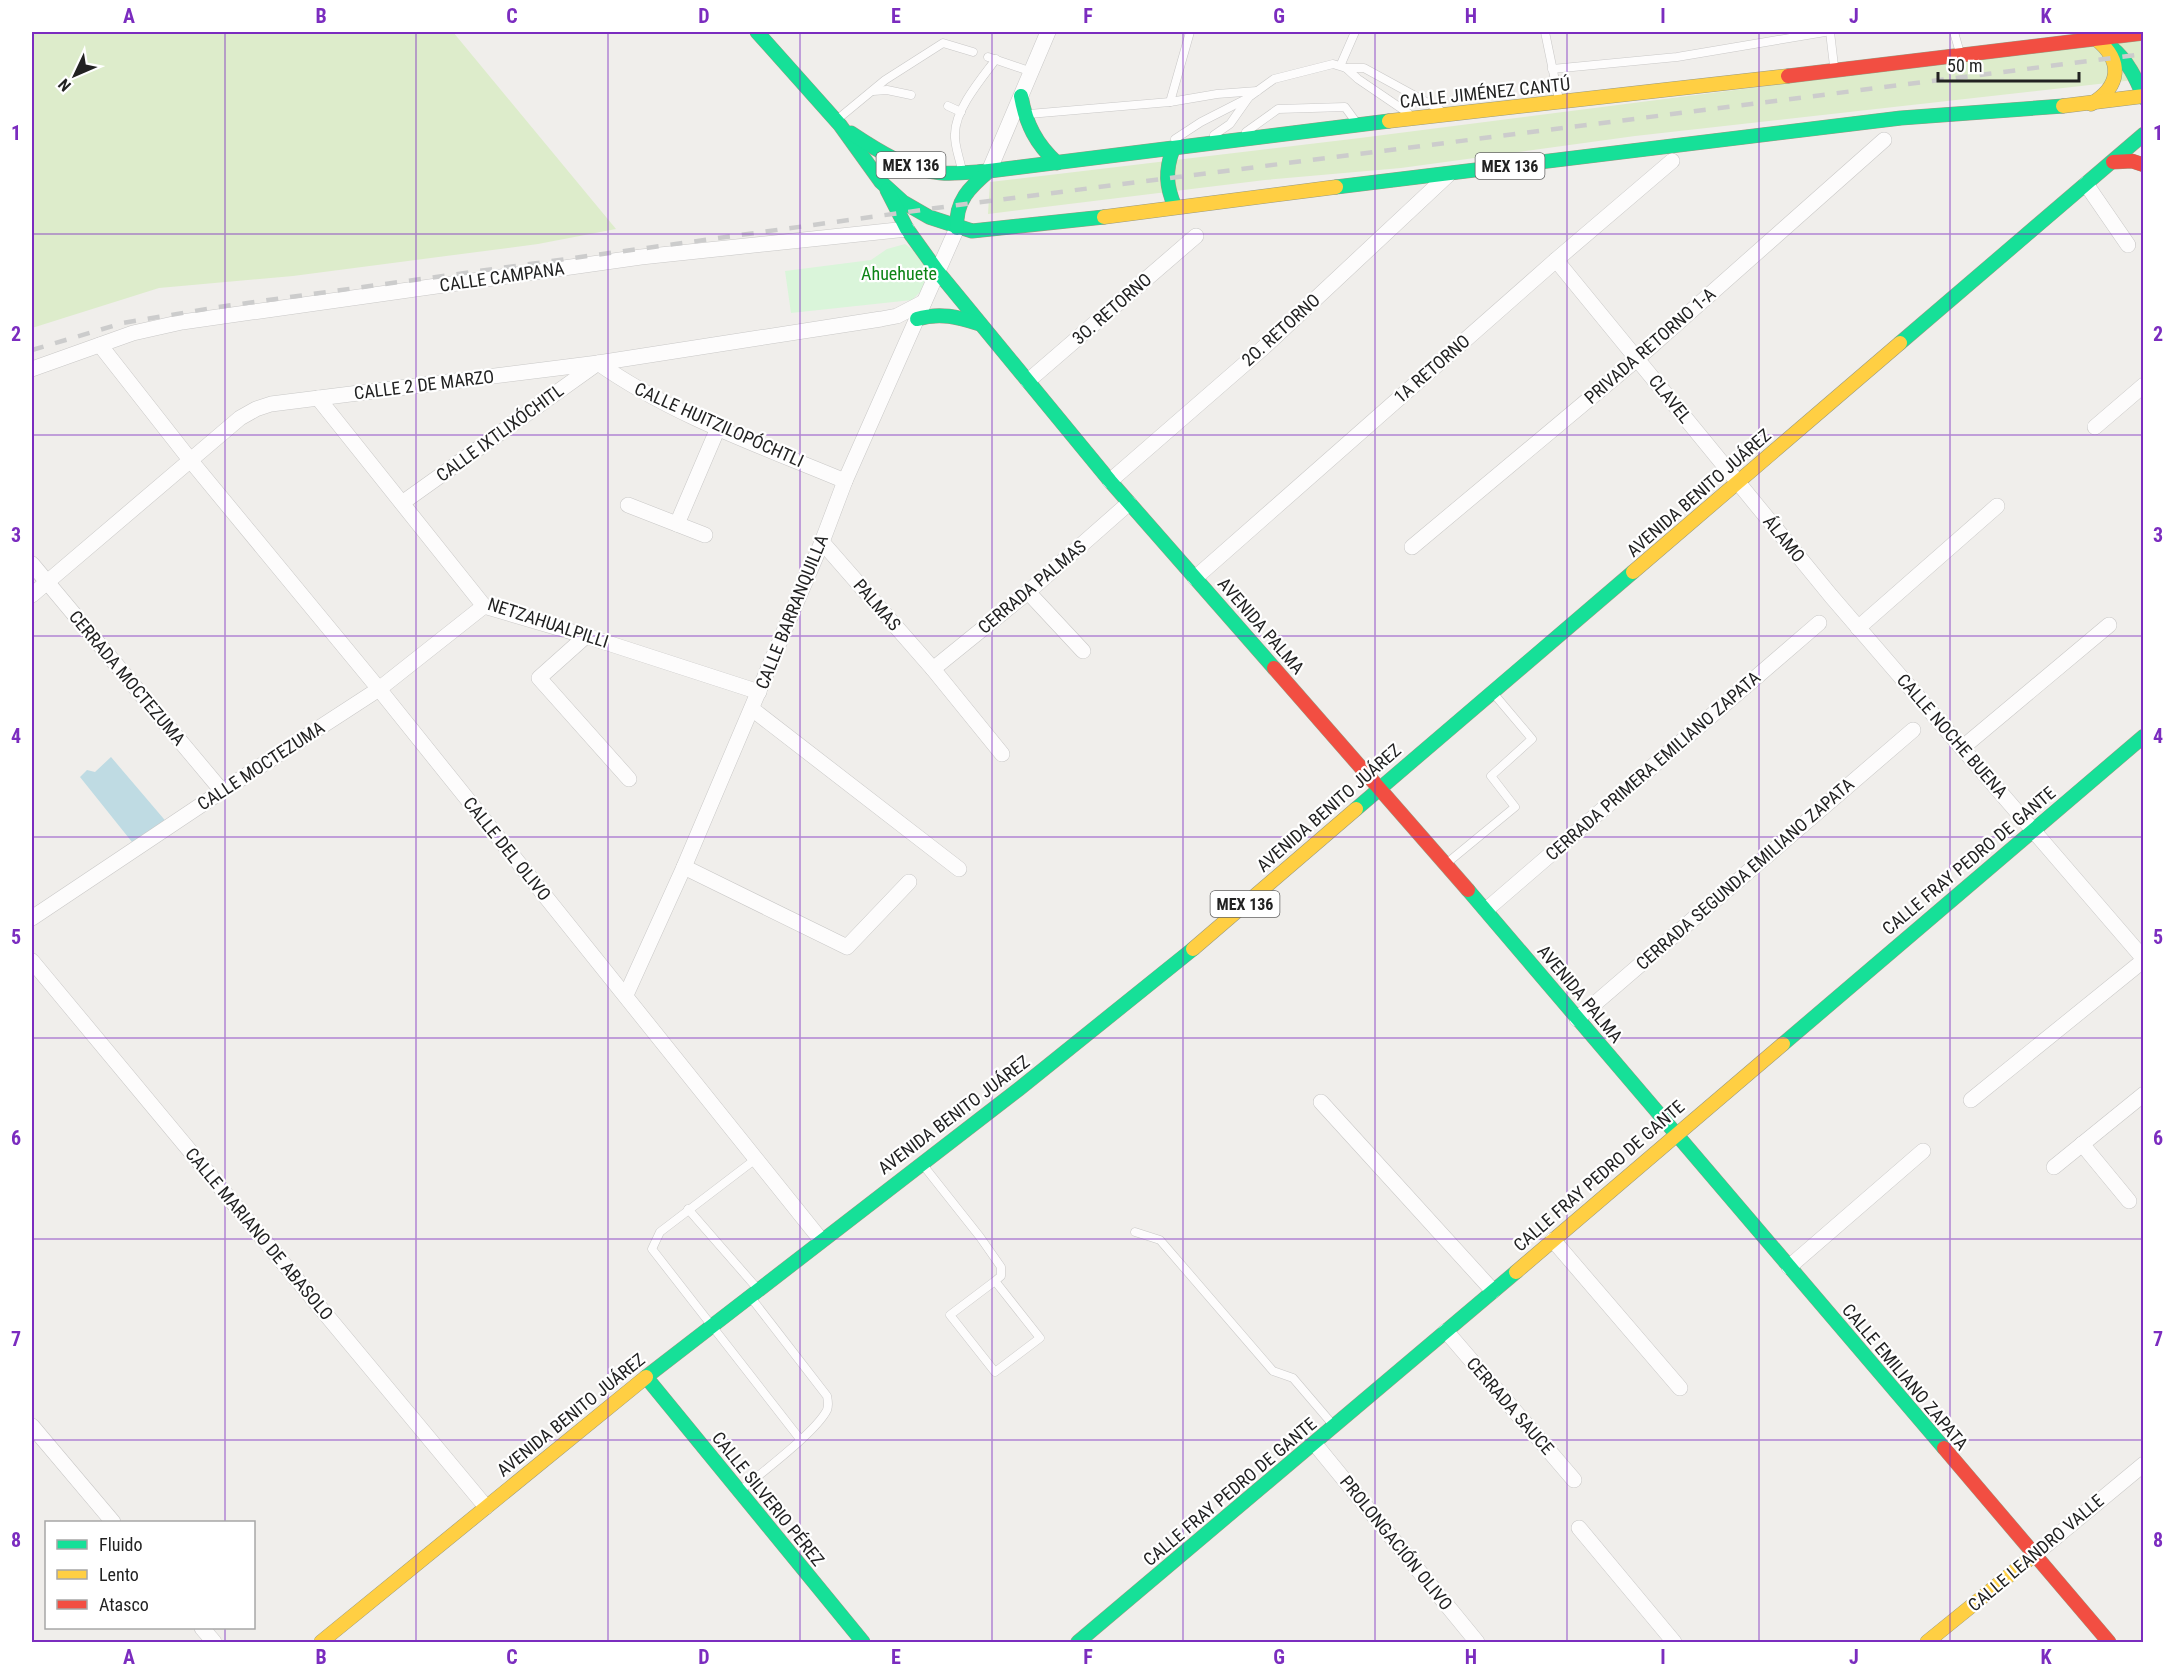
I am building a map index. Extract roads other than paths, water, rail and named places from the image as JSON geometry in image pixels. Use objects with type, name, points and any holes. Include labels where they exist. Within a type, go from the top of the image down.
[{"type":"main road","name":"MEX 136","points":[[757,32],[839,124]]},
{"type":"main road","name":"CALLE JIMÉNEZ CANTÚ","points":[[839,124],[898,161],[941,173],[989,171],[1448,114],[1835,71],[2144,33]]},
{"type":"main road","points":[[2096,39],[2107,44],[2126,61],[2134,71],[2143,96]]},
{"type":"main road","points":[[2091,104],[2106,94],[2111,87],[2116,70],[2111,52],[2096,39]]},
{"type":"main road","points":[[1022,96],[1024,114],[1037,144],[1057,163]]},
{"type":"main road","name":"MEX 136","points":[[887,190],[917,211],[957,228],[986,230],[1901,118],[2091,104],[2143,96]]},
{"type":"main road","name":"AVENIDA PALMA","points":[[839,124],[887,190],[908,229],[938,272],[1110,481],[1486,910],[1676,1134]]},
{"type":"main road","name":"AVENIDA BENITO JUÁREZ","points":[[321,1642],[646,1377],[1019,1089],[1172,966],[2144,134]]},
{"type":"main road","points":[[1173,149],[1167,164],[1165,179],[1167,191],[1175,207]]},
{"type":"main road","points":[[2113,162],[2132,161],[2144,165]]},
{"type":"main road","points":[[957,228],[956,213],[961,199],[989,171]]},
{"type":"main road","points":[[917,319],[930,314],[943,314],[980,324]]},
{"type":"main road","name":"CALLE FRAY PEDRO DE GANTE","points":[[1078,1642],[1315,1444],[1676,1134],[2142,741]]},
{"type":"main road","name":"CALLE EMILIANO ZAPATA","points":[[1676,1134],[2033,1556],[2109,1642]]},
{"type":"main road","name":"CALLE SILVERIO PÉREZ","points":[[646,1377],[863,1642]]},
{"type":"main road","name":"CALLE LEANDRO VALLE","points":[[1927,1642],[2033,1556]]},
{"type":"street","points":[[989,171],[1048,32]]},
{"type":"street","name":"PRIVADA RETORNO 1-A","points":[[1412,547],[1637,359],[1884,140]]},
{"type":"street","name":"1A RETORNO","points":[[1194,578],[1672,161]]},
{"type":"street","name":"2O. RETORNO","points":[[1110,481],[1263,348],[1449,174]]},
{"type":"street","points":[[2086,184],[2128,245]]},
{"type":"street","name":"CALLE BARRANQUILLA","points":[[626,995],[752,709],[845,481],[957,228]]},
{"type":"street","name":"CALLE CAMPANA","points":[[32,369],[133,333],[182,322],[641,257],[908,229]]},
{"type":"street","name":"3O. RETORNO","points":[[1028,381],[1196,236]]},
{"type":"street","name":"CLAVEL","points":[[1556,260],[1738,483]]},
{"type":"street","name":"CALLE 2 DE MARZO","points":[[32,595],[240,418],[271,404],[598,363],[880,319],[897,315],[924,302]]},
{"type":"street","points":[[880,319],[898,327],[907,340]]},
{"type":"street","name":"CALLE DEL OLIVO","points":[[100,345],[191,461],[626,995],[821,1240]]},
{"type":"street","name":"CALLE HUITZILOPÓCHTLI","points":[[598,363],[629,385],[718,428],[845,481]]},
{"type":"street","name":"CALLE IXTLIXÓCHITL","points":[[402,503],[598,363]]},
{"type":"street","points":[[2095,427],[2144,385]]},
{"type":"street","name":"NETZAHUALPILLI","points":[[318,398],[484,606],[586,636],[759,692]]},
{"type":"street","points":[[677,524],[718,428]]},
{"type":"street","name":"ÁLAMO","points":[[1738,483],[1831,596]]},
{"type":"street","name":"CERRADA PALMAS","points":[[933,669],[1028,592],[1129,503]]},
{"type":"street","points":[[628,505],[705,535]]},
{"type":"street","points":[[1858,628],[1997,506]]},
{"type":"street","name":"PALMAS","points":[[822,542],[933,669],[1002,754]]},
{"type":"street","name":"CERRADA MOCTEZUMA","points":[[32,564],[222,791]]},
{"type":"street","points":[[1028,592],[1083,651]]},
{"type":"street","name":"CALLE NOCHE BUENA","points":[[1831,596],[2144,959]]},
{"type":"street","name":"CALLE MOCTEZUMA","points":[[32,918],[222,791],[379,690],[484,606]]},
{"type":"street","name":"CERRADA PRIMERA EMILIANO ZAPATA","points":[[1486,910],[1819,622]]},
{"type":"street","points":[[1962,748],[2109,625]]},
{"type":"street","points":[[586,636],[539,678],[629,779]]},
{"type":"street","points":[[752,709],[959,869]]},
{"type":"street","name":"CERRADA SEGUNDA EMILIANO ZAPATA","points":[[1577,1019],[1913,730]]},
{"type":"street","points":[[684,867],[847,947],[909,882]]},
{"type":"street","points":[[1971,1100],[2144,959]]},
{"type":"street","name":"CALLE MARIANO DE ABASOLO","points":[[32,961],[486,1507]]},
{"type":"street","points":[[2054,1167],[2144,1094]]},
{"type":"street","points":[[1321,1102],[1493,1291]]},
{"type":"street","points":[[2082,1144],[2129,1201]]},
{"type":"street","points":[[1789,1267],[1923,1151]]},
{"type":"street","points":[[1553,1240],[1680,1388]]},
{"type":"street","name":"CERRADA SAUCE","points":[[1446,1331],[1574,1480]]},
{"type":"street","points":[[32,1426],[112,1521]]},
{"type":"street","name":"PROLONGACIÓN OLIVO","points":[[1315,1444],[1472,1641]]},
{"type":"street","name":"CALLE LEANDRO VALLE","points":[[2033,1556],[2144,1464]]},
{"type":"street","points":[[1579,1528],[1674,1642]]},
{"type":"street","points":[[203,1629],[214,1642]]},
{"type":"lane","points":[[1170,102],[1191,32]]},
{"type":"lane","points":[[1344,66],[1355,32]]},
{"type":"lane","points":[[1545,32],[1559,103]]},
{"type":"lane","points":[[1552,69],[1677,57],[1825,32]]},
{"type":"lane","points":[[1830,32],[1835,71]]},
{"type":"lane","points":[[1954,32],[1960,56]]},
{"type":"lane","points":[[839,124],[871,91],[943,43],[973,52]]},
{"type":"lane","points":[[963,172],[955,134],[958,118],[992,58],[1032,72]]},
{"type":"lane","points":[[1198,146],[1230,124],[1249,98],[1274,79],[1333,64],[1364,68],[1448,114]]},
{"type":"lane","points":[[1344,66],[1358,79],[1416,118]]},
{"type":"lane","points":[[871,91],[887,90],[911,94]]},
{"type":"lane","points":[[1024,114],[1170,102],[1217,94],[1257,91]]},
{"type":"lane","points":[[1157,151],[1201,122],[1249,98]]},
{"type":"lane","points":[[948,106],[961,112]]},
{"type":"lane","points":[[1232,142],[1278,109],[1345,107],[1359,126]]},
{"type":"lane","points":[[1446,864],[1515,807],[1491,776],[1532,739],[1493,693]]},
{"type":"lane","points":[[757,1158],[660,1232],[652,1249],[800,1439]]},
{"type":"lane","points":[[921,1163],[1001,1267],[1001,1276],[950,1314],[995,1372],[1040,1338],[995,1281]]},
{"type":"lane","points":[[688,1209],[754,1292],[827,1396],[828,1407],[821,1418],[739,1492]]},
{"type":"lane","points":[[1135,1232],[1160,1240],[1273,1371],[1293,1378],[1335,1427]]},
{"type":"water","points":[[111,757],[169,825],[136,847],[80,777],[87,770],[95,772]]},
{"type":"railway","points":[[32,350],[123,323],[218,307],[958,205],[2144,54]]},
{"type":"park label","name":"Ahuehuete","points":[[899,274]]}]
